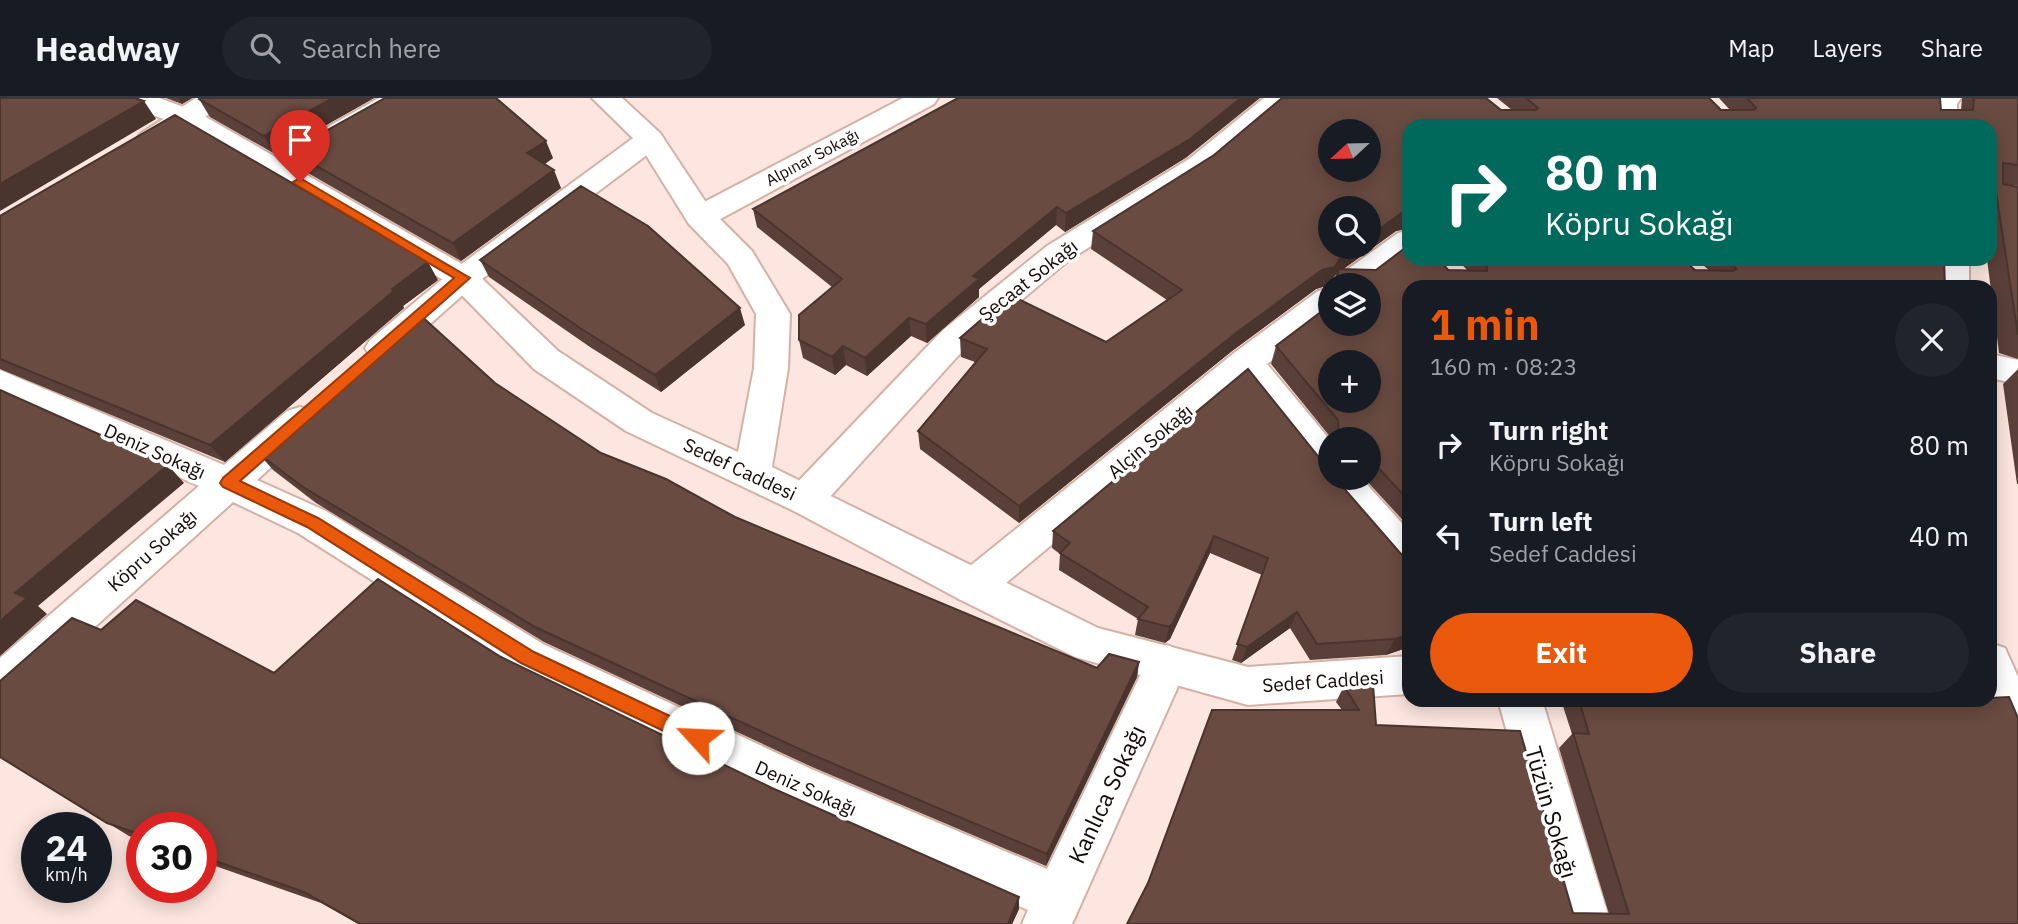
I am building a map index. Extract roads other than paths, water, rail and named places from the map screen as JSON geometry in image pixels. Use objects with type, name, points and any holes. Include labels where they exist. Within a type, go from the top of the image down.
[{"type":"street","name":"Sedef Caddesi","points":[[134,98],[201,108],[276,168],[463,278],[546,360],[639,422],[805,499],[1090,645],[1248,685],[1402,675]]},
{"type":"street","points":[[276,168],[399,98]]},
{"type":"street","points":[[606,98],[650,139],[700,217],[741,258],[773,314],[771,369],[752,474]]},
{"type":"street","name":"Alpınar Sokağı","points":[[700,217],[924,98]]},
{"type":"street","name":"Şecaat Sokağı","points":[[805,499],[955,338],[1058,253],[1199,165],[1281,98]]},
{"type":"street","points":[[1943,119],[1943,104],[1947,98]]},
{"type":"street","points":[[128,152],[201,108]]},
{"type":"street","points":[[361,367],[463,278],[650,139]]},
{"type":"street","points":[[1364,273],[1402,245]]},
{"type":"street","name":"Alçin Sokağı","points":[[973,587],[1246,362],[1318,308]]},
{"type":"street","points":[[1246,362],[1318,451]]},
{"type":"street","points":[[1997,368],[2018,372]]},
{"type":"street","name":"Deniz Sokağı","points":[[0,383],[228,483],[312,523],[527,657],[1052,911]]},
{"type":"street","name":"Köpru Sokağı","points":[[0,685],[330,394]]},
{"type":"street","points":[[1350,490],[1402,550]]},
{"type":"street","name":"Kanlıca Sokağı","points":[[1052,911],[1167,664]]},
{"type":"street","points":[[1997,665],[2018,730]]},
{"type":"street","name":"Tüzün Sokağı","points":[[1522,707],[1586,924]]}]
